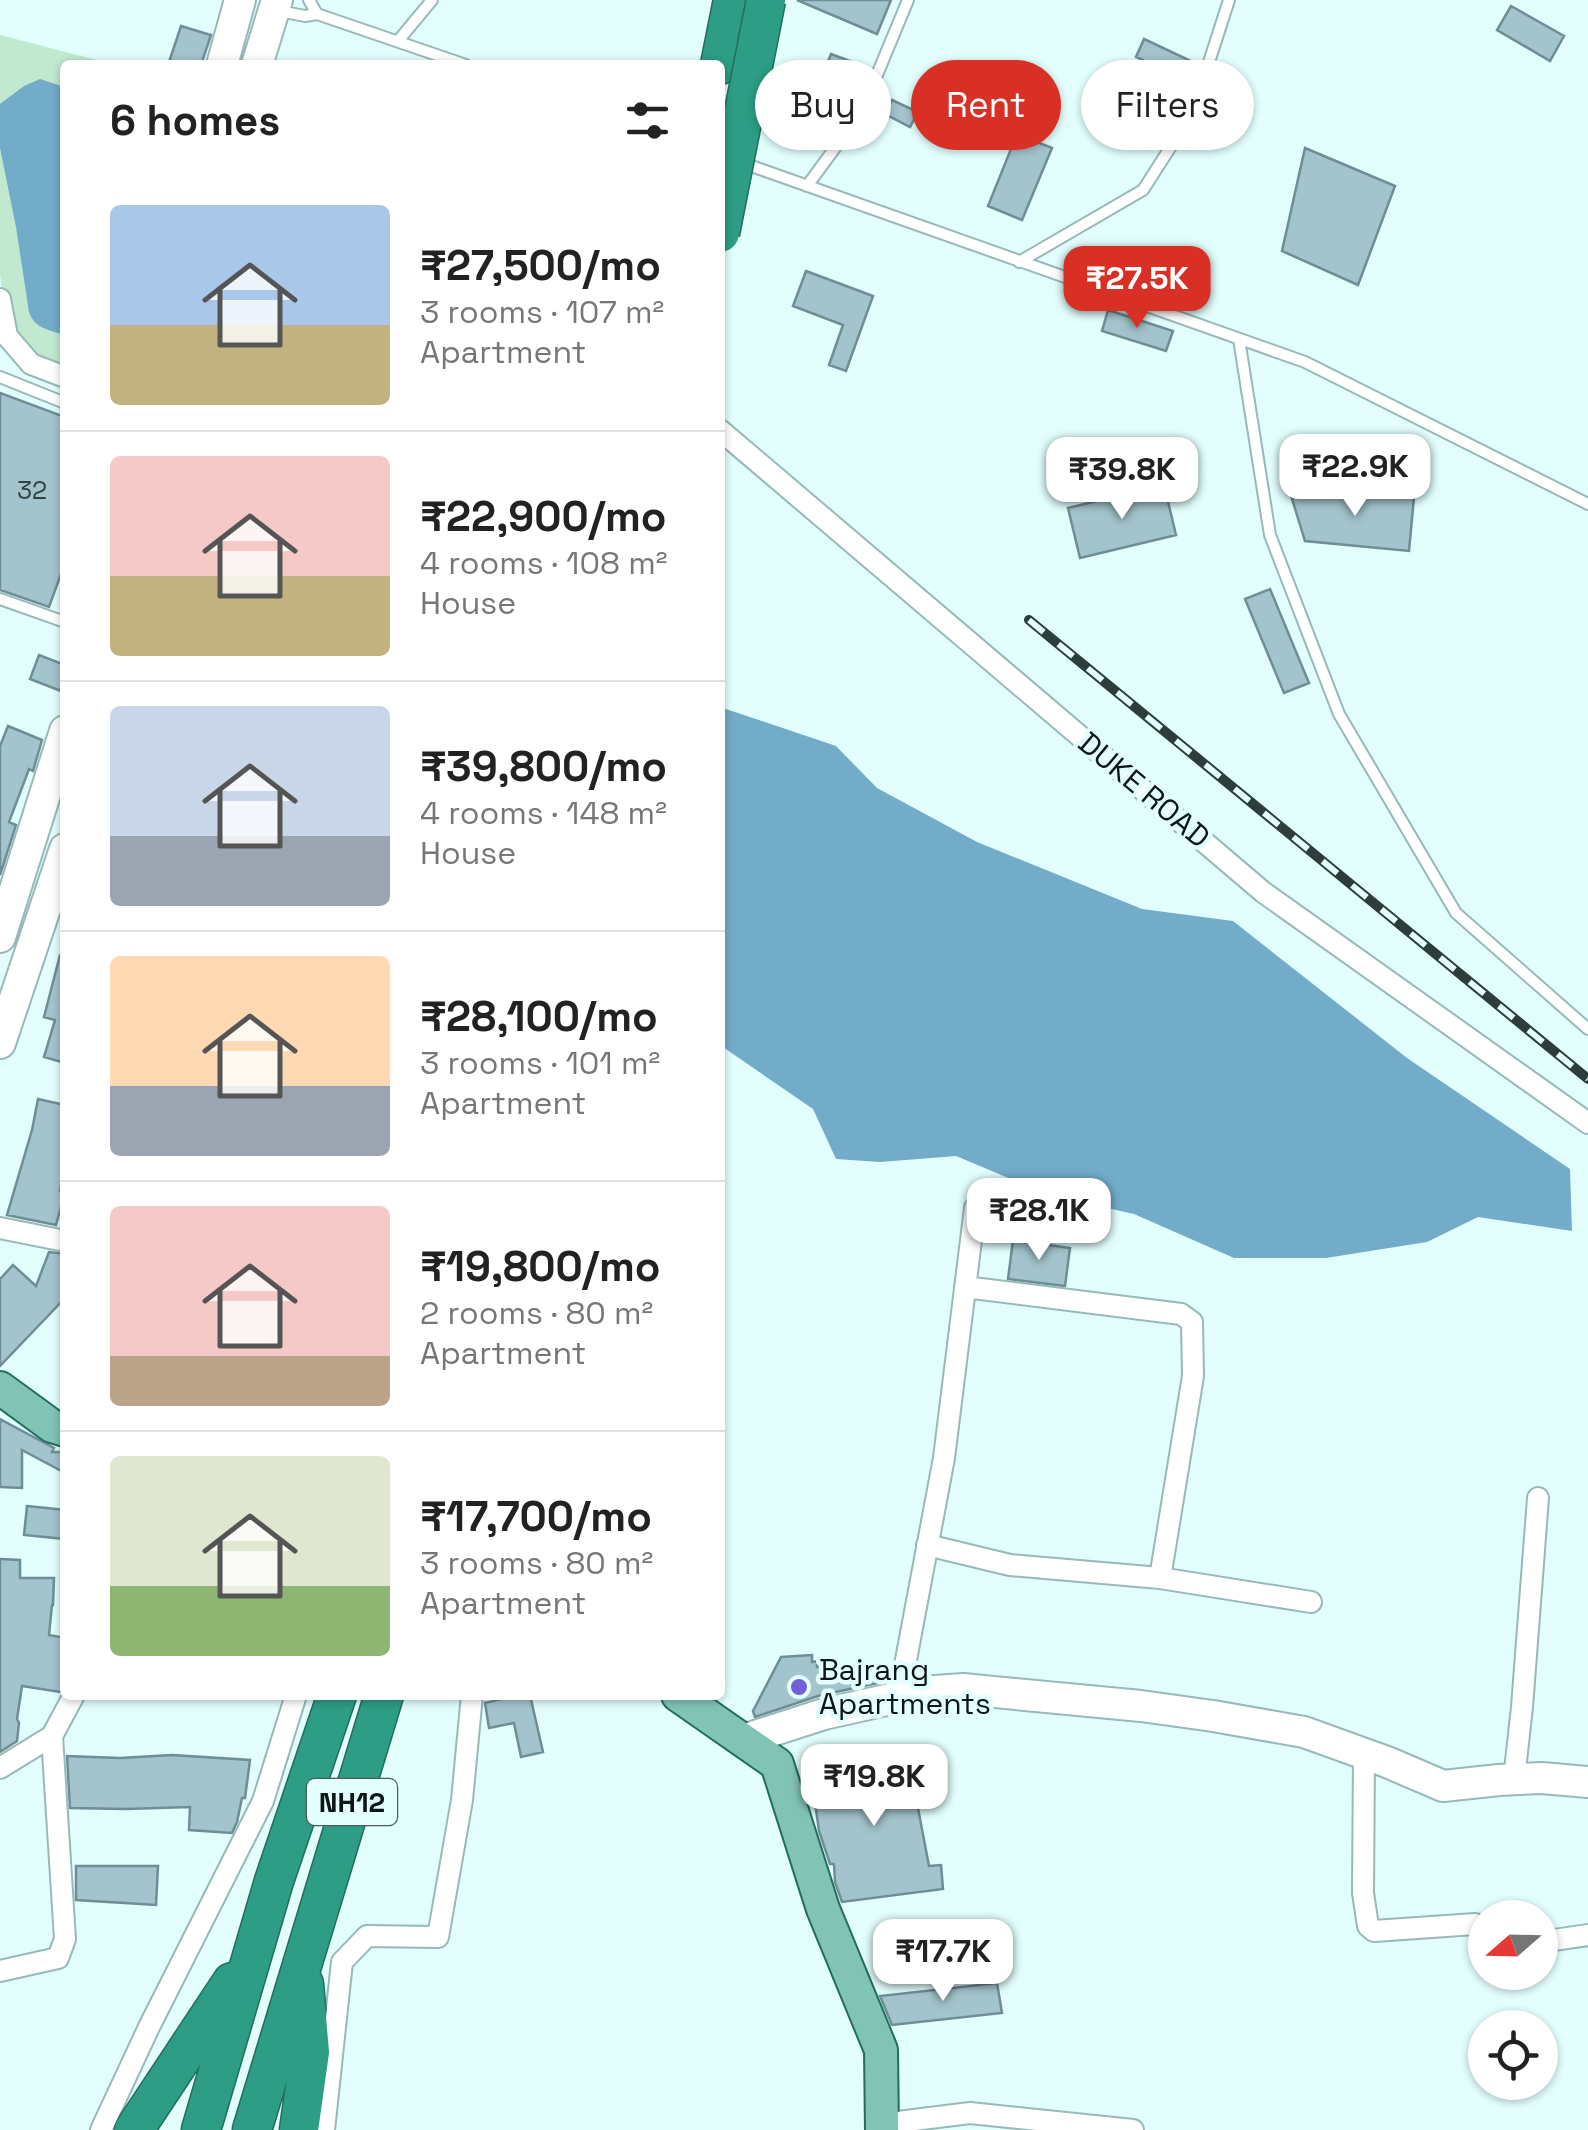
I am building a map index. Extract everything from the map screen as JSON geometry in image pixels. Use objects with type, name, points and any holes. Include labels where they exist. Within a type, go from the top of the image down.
[{"type":"highway","points":[[721,60],[733,0]]},
{"type":"highway","points":[[725,208],[766,0]]},
{"type":"highway","name":"NH12","points":[[200,2130],[274,1881],[335,1700]]},
{"type":"highway","name":"NH12","points":[[252,2130],[383,1700]]},
{"type":"highway","points":[[134,2130],[254,1947]]},
{"type":"highway","points":[[299,2130],[310,2052],[302,1967]]},
{"type":"main road","points":[[0,1388],[60,1428]]},
{"type":"main road","points":[[685,1700],[777,1764],[823,1909],[881,2050],[882,2127]]},
{"type":"street","points":[[223,60],[240,0]]},
{"type":"street","points":[[257,60],[267,3]]},
{"type":"street","points":[[0,300],[7,336],[31,364],[60,375]]},
{"type":"street","name":"DUKE ROAD","points":[[725,434],[1263,892],[1588,1123]]},
{"type":"street","points":[[0,937],[60,747]]},
{"type":"street","points":[[0,1043],[60,864]]},
{"type":"street","points":[[899,1697],[944,1458],[976,1208]]},
{"type":"street","points":[[0,1228],[60,1240]]},
{"type":"street","points":[[965,1286],[1180,1314],[1192,1322],[1193,1376],[1160,1578]]},
{"type":"street","points":[[1514,1779],[1538,1498]]},
{"type":"street","points":[[927,1545],[1010,1564],[1160,1578],[1311,1602]]},
{"type":"street","points":[[744,1740],[824,1714],[922,1692],[964,1688],[1141,1706],[1304,1732],[1443,1786],[1542,1778],[1588,1782]]},
{"type":"street","points":[[0,1768],[52,1736],[71,1700]]},
{"type":"street","points":[[101,2130],[262,1801],[294,1700]]},
{"type":"street","points":[[324,2130],[342,1962],[367,1936],[438,1937],[462,1800],[472,1700]]},
{"type":"street","points":[[0,1971],[58,1958],[65,1939],[52,1736]]},
{"type":"street","points":[[1364,1754],[1364,1893],[1368,1926],[1374,1931],[1468,1924]]},
{"type":"street","points":[[1558,1939],[1588,1935]]},
{"type":"street","points":[[882,2127],[970,2113],[1133,2130]]},
{"type":"lane","points":[[309,0],[317,14]]},
{"type":"lane","points":[[398,41],[432,0]]},
{"type":"lane","points":[[806,186],[862,111],[908,0]]},
{"type":"lane","points":[[1019,262],[1143,190],[1193,112],[1229,0]]},
{"type":"lane","points":[[267,3],[304,16],[317,14],[452,60]]},
{"type":"lane","points":[[725,157],[1305,362],[1588,504]]},
{"type":"lane","points":[[1239,339],[1270,535],[1339,714],[1456,912],[1588,1028]]},
{"type":"lane","points":[[0,378],[60,401]]},
{"type":"lane","points":[[0,599],[60,620]]},
{"type":"green space","points":[[0,35],[97,60],[60,60],[60,368],[35,359],[7,336],[0,274]]},
{"type":"water","points":[[40,79],[60,85],[60,334],[39,325],[29,312],[0,148],[0,104]]},
{"type":"water","points":[[725,709],[836,746],[877,788],[977,842],[1142,909],[1233,921],[1407,1058],[1570,1169],[1572,1231],[1478,1217],[1427,1242],[1326,1258],[1234,1258],[1134,1214],[1049,1195],[956,1156],[880,1162],[836,1159],[813,1109],[725,1048]]},
{"type":"building","points":[[797,0],[891,0],[877,34]]},
{"type":"building","points":[[1511,6],[1564,36],[1550,61],[1497,30]]},
{"type":"building","points":[[181,26],[211,35],[203,60],[170,60]]},
{"type":"building","points":[[1144,39],[1189,60],[1142,60],[1136,57]]},
{"type":"building","points":[[891,102],[911,109],[910,127],[891,117]]},
{"type":"building","points":[[1305,148],[1395,186],[1358,285],[1282,251]]},
{"type":"building","points":[[1011,150],[1051,150],[1022,220],[988,206]]},
{"type":"building","points":[[806,271],[873,296],[846,371],[829,365],[843,325],[793,306]]},
{"type":"building","points":[[1108,310],[1173,331],[1166,351],[1102,331]]},
{"type":"building","points":[[0,393],[60,415],[60,577],[49,607],[0,590]]},
{"type":"building","points":[[1164,485],[1176,535],[1080,558],[1068,508]]},
{"type":"building","points":[[1289,489],[1414,497],[1409,551],[1305,541]]},
{"type":"building","points":[[1270,589],[1309,683],[1284,693],[1245,599]]},
{"type":"building","points":[[39,655],[60,663],[60,691],[30,679]]},
{"type":"building","points":[[8,726],[42,740],[33,771],[29,769],[9,822],[16,825],[0,875],[0,746]]},
{"type":"building","points":[[60,955],[60,1062],[44,1057],[55,1020],[44,1017]]},
{"type":"building","points":[[38,1099],[60,1104],[60,1210],[56,1225],[7,1215]]},
{"type":"building","points":[[1013,1240],[1070,1248],[1065,1286],[1008,1279]]},
{"type":"building","points":[[49,1252],[60,1253],[60,1303],[0,1366],[0,1279],[13,1265],[36,1286]]},
{"type":"building","points":[[0,1419],[54,1448],[52,1452],[60,1452],[60,1470],[22,1450],[22,1488],[0,1487]]},
{"type":"building","points":[[27,1506],[60,1509],[60,1539],[24,1535]]},
{"type":"building","points":[[0,1559],[20,1560],[20,1578],[54,1578],[49,1635],[60,1637],[60,1692],[22,1686],[17,1741],[0,1752]]},
{"type":"building","name":"Bajrang Apartments","points":[[812,1655],[817,1667],[855,1666],[877,1683],[818,1696],[755,1717],[753,1711],[781,1657]]},
{"type":"building","points":[[531,1700],[543,1752],[521,1757],[514,1723],[489,1728],[485,1703]]},
{"type":"building","points":[[895,1750],[898,1768],[910,1766],[929,1866],[941,1865],[943,1889],[842,1902],[834,1864],[830,1864],[819,1831],[812,1781],[825,1779],[824,1770]]},
{"type":"building","points":[[172,1755],[250,1760],[245,1798],[232,1833],[189,1830],[190,1807],[70,1808],[67,1756]]},
{"type":"building","points":[[76,1866],[158,1866],[156,1905],[76,1900]]},
{"type":"building","points":[[997,1983],[1002,2013],[892,2025],[880,1996]]},
{"type":"railway","points":[[1029,620],[1588,1079]]},
{"type":"place","name":"Bajrang Apartments","points":[[799,1687]]}]
